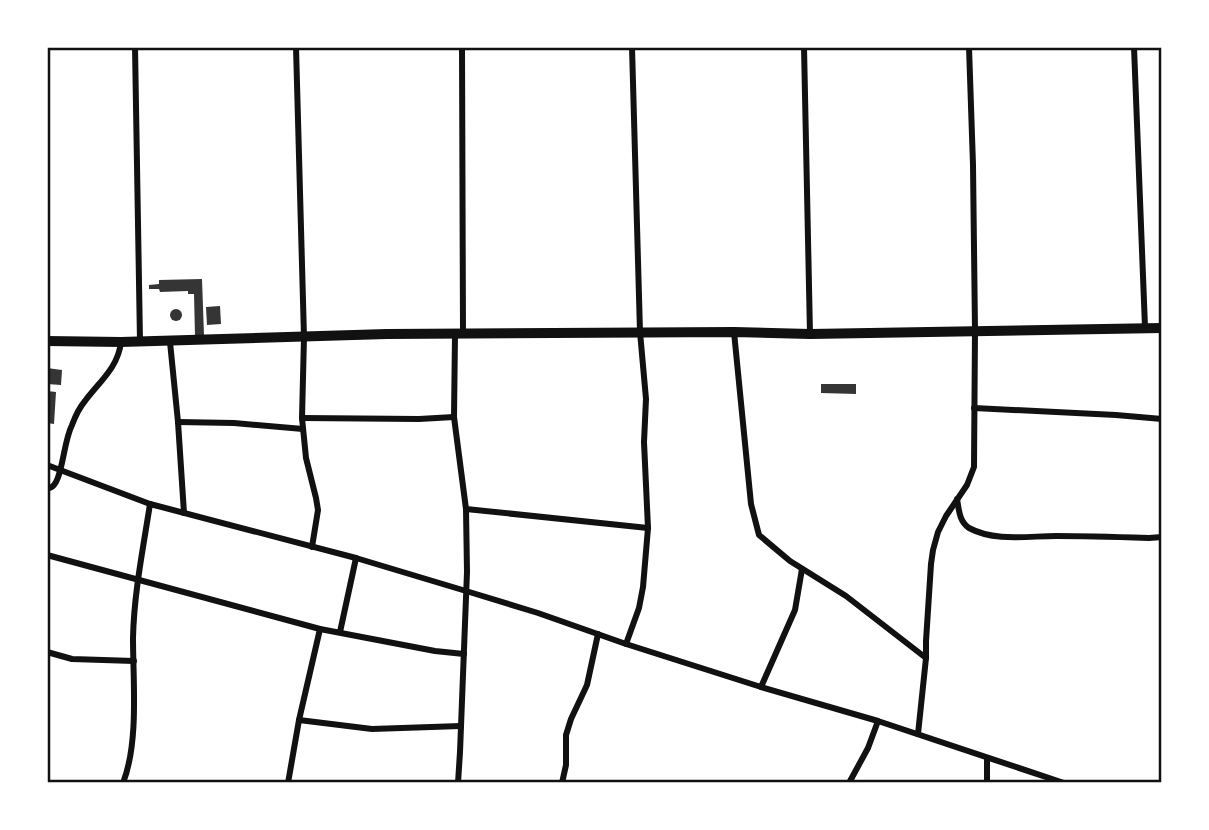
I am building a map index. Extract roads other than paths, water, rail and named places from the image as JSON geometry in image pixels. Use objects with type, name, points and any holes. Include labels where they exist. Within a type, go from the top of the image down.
[{"type":"main road","points":[[47,341],[170,342],[387,334],[810,334],[1162,328]]},
{"type":"street","points":[[135,47],[140,341]]},
{"type":"street","points":[[296,47],[304,337],[302,418],[306,458],[318,510],[312,547]]},
{"type":"street","points":[[458,783],[466,591],[466,509],[454,417],[459,335],[461,47]]},
{"type":"street","points":[[626,644],[639,608],[649,528],[632,47]]},
{"type":"street","points":[[804,47],[810,334]]},
{"type":"street","points":[[918,734],[926,658],[930,564],[942,524],[967,485],[974,467],[975,330],[969,47]]},
{"type":"street","points":[[1135,47],[1145,327]]},
{"type":"street","points":[[734,332],[751,504],[759,535],[802,569],[846,596],[926,658]]},
{"type":"street","points":[[47,489],[55,484],[64,445],[83,403],[114,364],[121,342]]},
{"type":"street","points":[[170,342],[184,513]]},
{"type":"street","points":[[974,408],[1162,419]]},
{"type":"street","points":[[302,418],[454,417]]},
{"type":"street","points":[[178,422],[234,423],[303,429]]},
{"type":"street","points":[[47,465],[150,504],[356,558],[466,591],[1065,783]]},
{"type":"street","points":[[957,499],[961,520],[967,527],[980,532],[1008,537],[1162,537]]},
{"type":"street","points":[[122,783],[131,742],[135,691],[133,636],[137,579],[150,504]]},
{"type":"street","points":[[466,509],[649,528]]},
{"type":"street","points":[[47,555],[320,629],[464,654]]},
{"type":"street","points":[[341,632],[356,558]]},
{"type":"street","points":[[761,687],[795,610],[802,569]]},
{"type":"street","points":[[288,783],[320,629]]},
{"type":"street","points":[[562,783],[566,765],[566,735],[587,685],[598,634]]},
{"type":"street","points":[[47,652],[72,659],[134,662]]},
{"type":"street","points":[[299,720],[372,729],[461,726]]},
{"type":"street","points":[[849,783],[868,748],[878,721]]},
{"type":"street","points":[[987,758],[987,783]]}]
